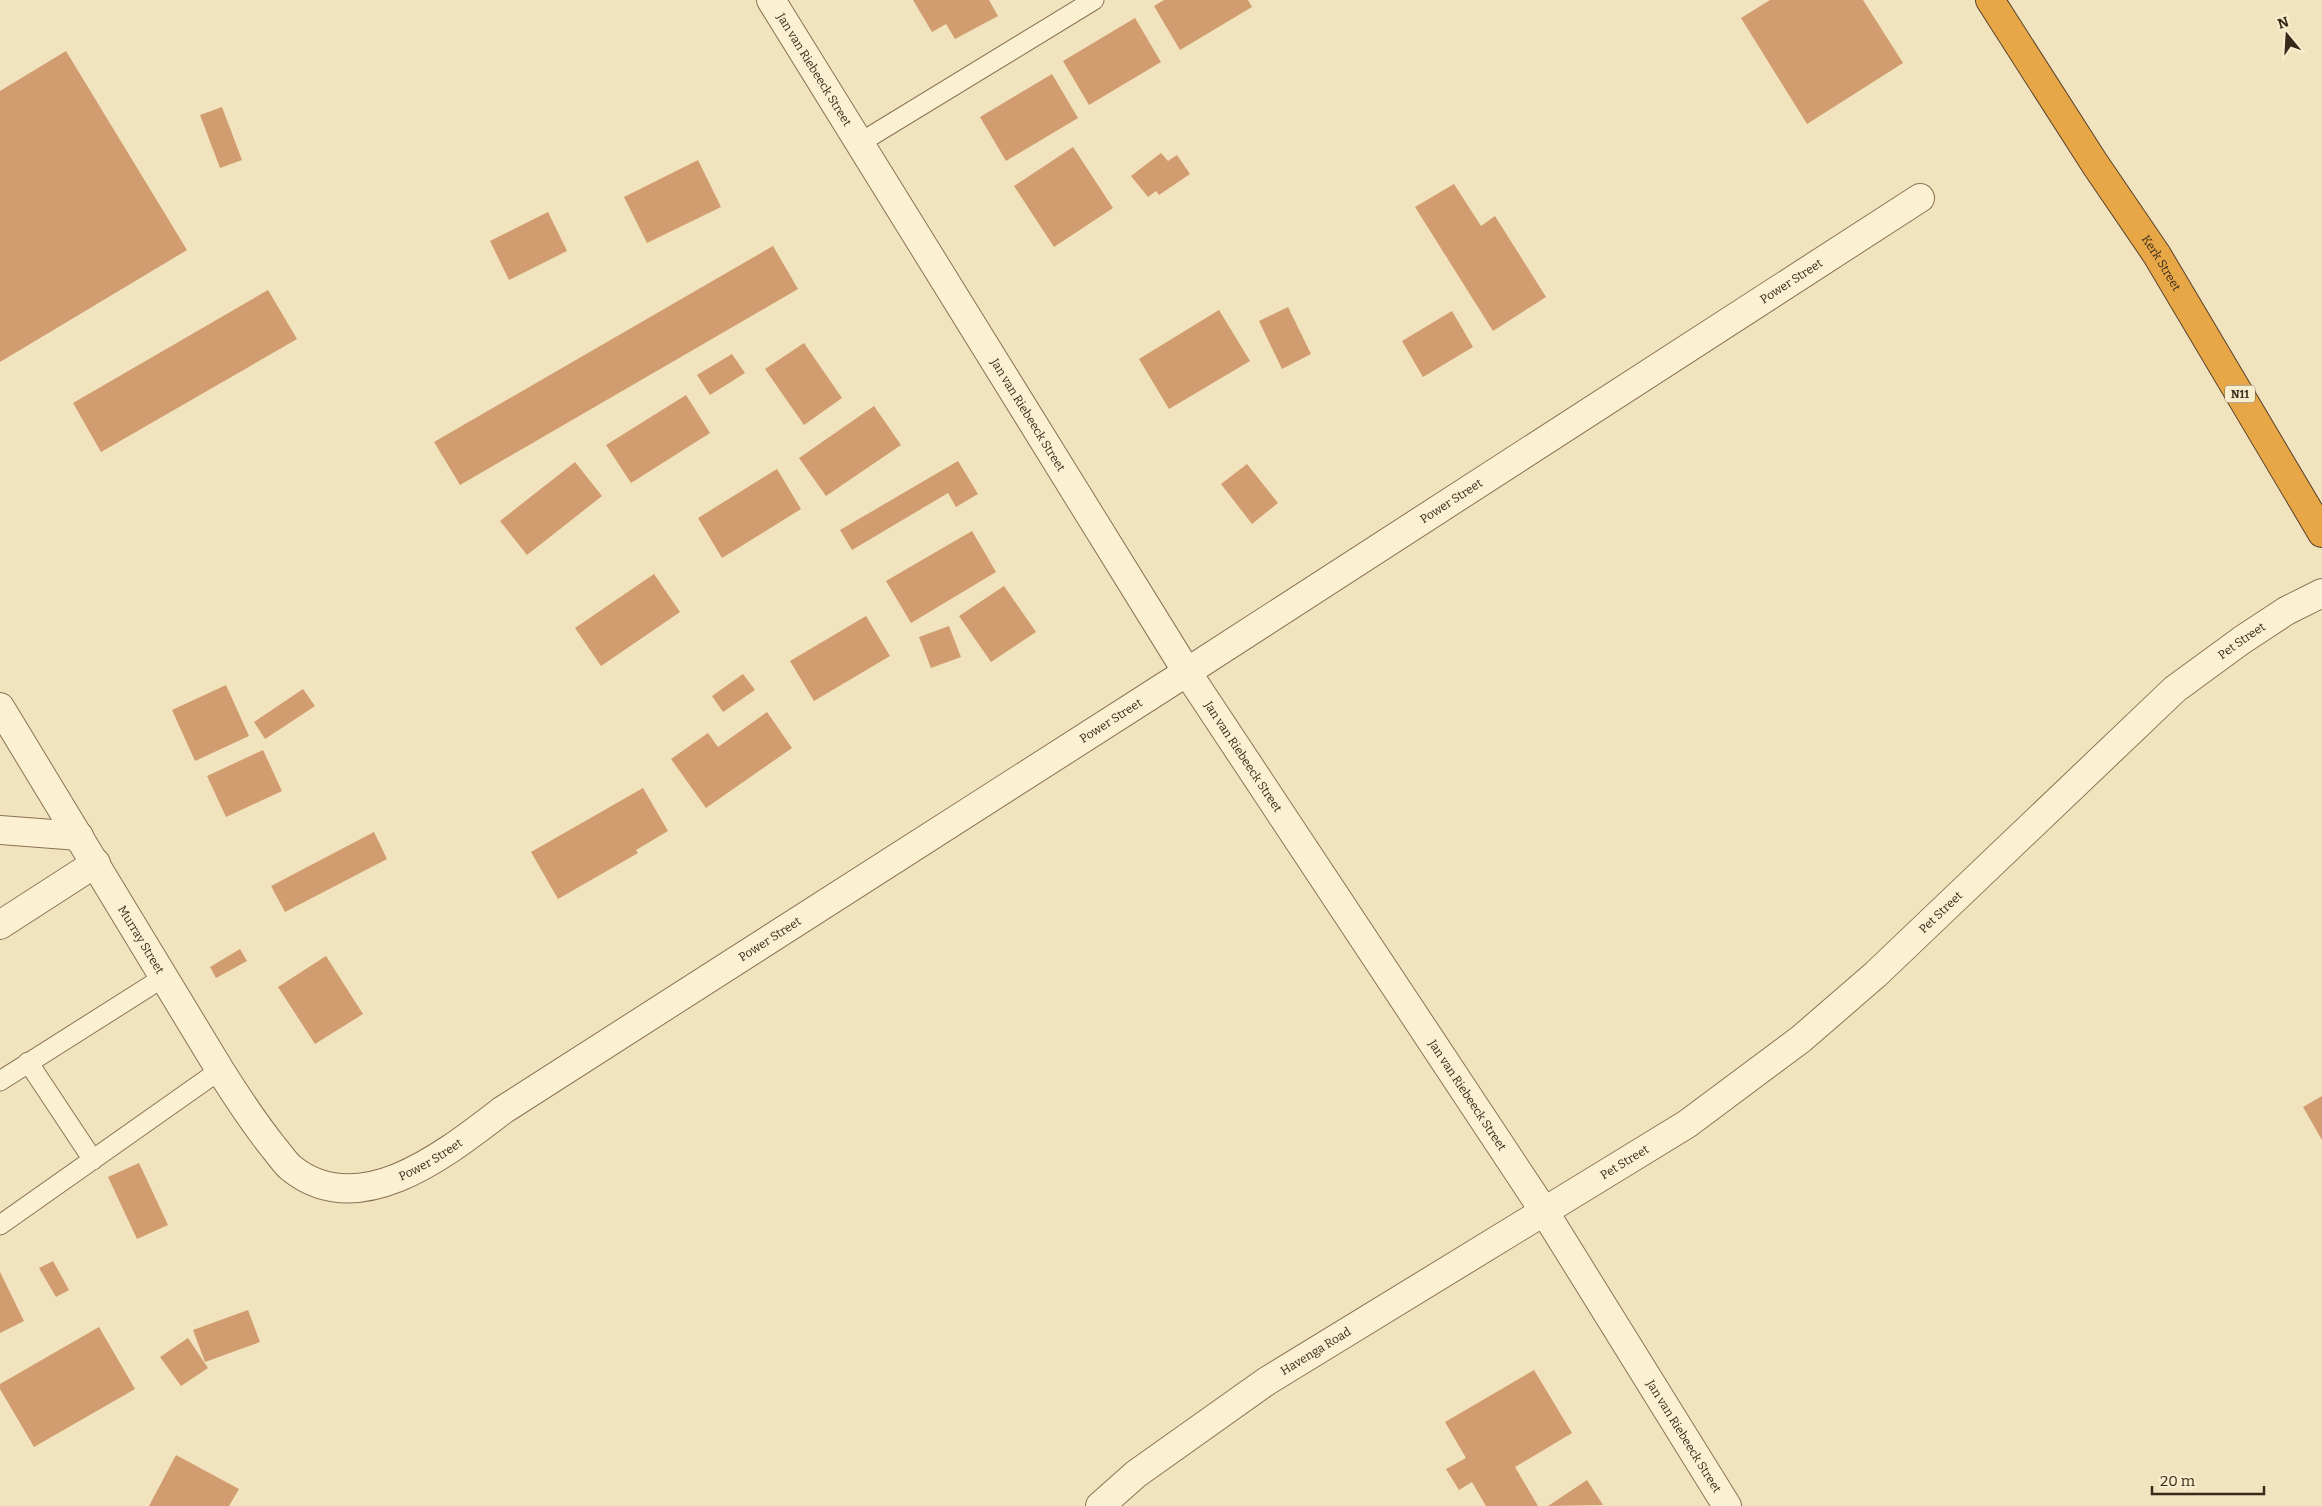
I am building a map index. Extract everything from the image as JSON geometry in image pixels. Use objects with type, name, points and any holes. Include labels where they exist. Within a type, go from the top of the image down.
[{"type":"highway","name":"Kerk Street","points":[[1990,0],[2095,164],[2157,255],[2322,533]]},
{"type":"street","name":"Jan van Riebeeck Street","points":[[771,0],[858,144],[1187,672],[1544,1211],[1727,1506]]},
{"type":"street","name":"Power Street","points":[[290,1167],[308,1180],[324,1187],[358,1189],[394,1180],[434,1160],[503,1110],[1187,672],[1920,198]]},
{"type":"street","name":"Pet Street","points":[[1544,1211],[1687,1124],[1801,1039],[1876,974],[2175,689],[2242,640],[2286,611],[2322,594]]},
{"type":"street","name":"Murray Street","points":[[0,707],[96,862],[220,1070],[256,1126],[290,1167]]},
{"type":"street","points":[[0,830],[80,836]]},
{"type":"street","points":[[0,926],[96,862]]},
{"type":"street","name":"Havenga Road","points":[[1100,1506],[1136,1474],[1268,1381],[1544,1211]]},
{"type":"lane","points":[[858,144],[1094,0]]},
{"type":"lane","points":[[0,1082],[28,1062],[164,977]]},
{"type":"lane","points":[[28,1062],[93,1160]]},
{"type":"lane","points":[[0,1225],[220,1070]]},
{"type":"building","points":[[913,0],[989,0],[998,16],[955,39],[946,24],[932,32]]},
{"type":"building","points":[[1164,0],[1248,0],[1252,7],[1180,50],[1154,6]]},
{"type":"building","points":[[1770,0],[1863,0],[1903,63],[1807,124],[1741,18]]},
{"type":"building","points":[[1135,18],[1161,62],[1089,105],[1063,61]]},
{"type":"building","points":[[66,51],[187,250],[0,362],[0,91]]},
{"type":"building","points":[[1052,74],[1078,118],[1006,161],[980,117]]},
{"type":"building","points":[[222,107],[242,160],[220,168],[200,115]]},
{"type":"building","points":[[1073,147],[1113,208],[1054,247],[1014,186]]},
{"type":"building","points":[[1161,153],[1168,161],[1177,155],[1190,174],[1159,195],[1156,191],[1148,197],[1131,176]]},
{"type":"building","points":[[698,160],[721,207],[647,243],[624,197]]},
{"type":"building","points":[[1454,184],[1481,226],[1495,216],[1546,297],[1493,331],[1415,207]]},
{"type":"building","points":[[548,212],[567,251],[509,280],[490,241]]},
{"type":"building","points":[[773,246],[798,289],[460,485],[434,442]]},
{"type":"building","points":[[268,290],[297,339],[101,452],[73,403]]},
{"type":"building","points":[[1288,307],[1311,354],[1282,369],[1259,321]]},
{"type":"building","points":[[1219,310],[1250,361],[1169,409],[1139,359]]},
{"type":"building","points":[[1452,311],[1473,347],[1423,377],[1402,341]]},
{"type":"building","points":[[804,343],[842,398],[804,425],[765,369]]},
{"type":"building","points":[[732,354],[745,373],[710,395],[697,375]]},
{"type":"building","points":[[686,395],[710,433],[631,483],[606,445]]},
{"type":"building","points":[[874,406],[901,445],[826,496],[799,458]]},
{"type":"building","points":[[958,461],[978,494],[956,507],[948,493],[852,550],[840,530]]},
{"type":"building","points":[[575,462],[602,496],[527,555],[500,521]]},
{"type":"building","points":[[1247,464],[1278,503],[1252,524],[1221,484]]},
{"type":"building","points":[[777,469],[801,509],[722,558],[698,518]]},
{"type":"building","points":[[972,531],[996,572],[911,623],[886,581]]},
{"type":"building","points":[[654,574],[680,612],[601,666],[575,628]]},
{"type":"building","points":[[1004,586],[1036,632],[991,662],[959,616]]},
{"type":"building","points":[[866,616],[890,656],[814,701],[790,661]]},
{"type":"building","points":[[949,626],[961,657],[931,668],[919,637]]},
{"type":"building","points":[[743,674],[755,690],[723,712],[712,696]]},
{"type":"building","points":[[226,685],[249,736],[195,761],[172,710]]},
{"type":"building","points":[[303,689],[315,706],[265,739],[254,722]]},
{"type":"building","points":[[767,712],[792,748],[706,808],[671,759],[708,733],[718,747]]},
{"type":"building","points":[[263,750],[282,791],[226,817],[207,776]]},
{"type":"building","points":[[643,788],[668,831],[636,850],[638,853],[558,899],[531,852]]},
{"type":"building","points":[[374,832],[387,859],[285,912],[271,886]]},
{"type":"building","points":[[240,949],[247,961],[216,978],[210,967]]},
{"type":"building","points":[[326,956],[363,1014],[315,1044],[278,987]]},
{"type":"building","points":[[2322,1096],[2322,1140],[2303,1107]]},
{"type":"building","points":[[139,1163],[168,1225],[137,1239],[108,1177]]},
{"type":"building","points":[[53,1261],[69,1290],[56,1297],[39,1268]]},
{"type":"building","points":[[0,1272],[24,1321],[0,1333]]},
{"type":"building","points":[[248,1310],[260,1342],[205,1362],[193,1330]]},
{"type":"building","points":[[99,1327],[135,1389],[34,1447],[0,1389],[0,1384]]},
{"type":"building","points":[[188,1338],[208,1368],[181,1386],[160,1357]]},
{"type":"building","points":[[1534,1370],[1572,1433],[1515,1467],[1538,1506],[1486,1506],[1472,1482],[1459,1490],[1446,1469],[1466,1458],[1445,1422]]},
{"type":"building","points":[[176,1455],[239,1489],[229,1506],[149,1506]]},
{"type":"building","points":[[1587,1480],[1603,1505],[1548,1506]]}]
